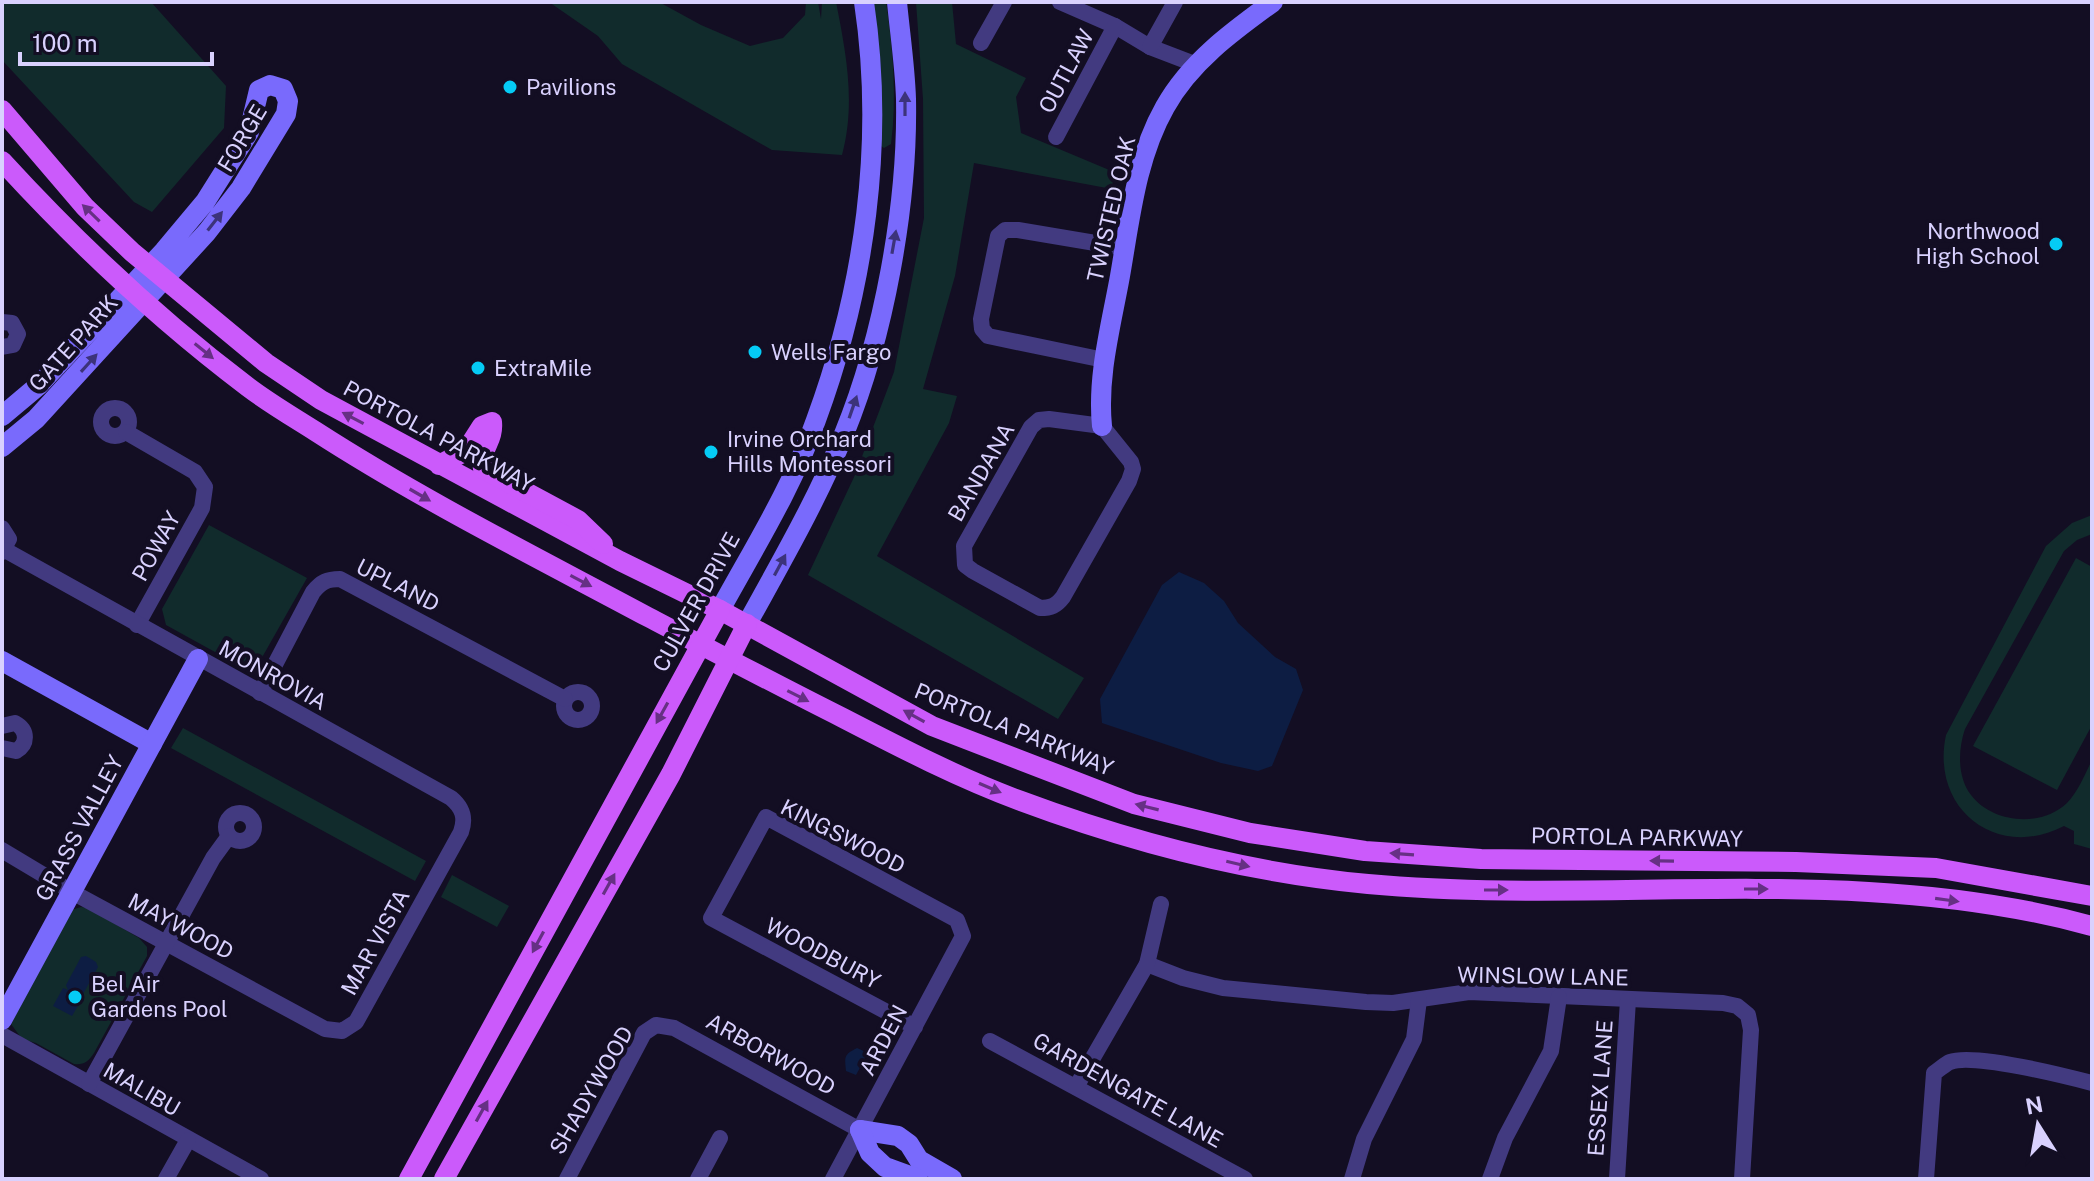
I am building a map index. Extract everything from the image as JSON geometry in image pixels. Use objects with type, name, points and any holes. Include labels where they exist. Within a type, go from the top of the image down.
[{"type":"main road","name":"PORTOLA PARKWAY","points":[[2,110],[27,143],[85,207],[156,273],[266,363],[321,400],[620,561],[747,624],[932,726],[1134,804],[1250,833],[1365,851],[1481,859],[1796,862],[1936,868],[2092,896]]},
{"type":"main road","points":[[2,161],[70,234],[136,295],[251,390],[354,456],[446,510],[728,660],[918,757],[1019,800],[1132,838],[1247,866],[1365,884],[1484,891],[1733,888],[1869,893],[1934,898],[2092,926]]},
{"type":"main road","points":[[439,465],[466,451],[482,426],[492,422],[493,432],[481,455],[483,469],[578,520],[620,561]]},
{"type":"main road","name":"CULVER DRIVE","points":[[409,1179],[720,610]]},
{"type":"main road","points":[[444,1179],[671,774],[747,624]]},
{"type":"street","name":"CULVER DRIVE","points":[[720,610],[776,506],[816,422],[854,294],[873,137],[864,2]]},
{"type":"street","points":[[747,624],[811,505],[844,433],[877,331],[903,182],[906,99],[897,2]]},
{"type":"street","points":[[981,43],[1004,2]]},
{"type":"street","points":[[1060,2],[1115,26],[1150,47],[1197,65]]},
{"type":"street","points":[[1150,47],[1175,2]]},
{"type":"street","name":"TWISTED OAK","points":[[1102,426],[1099,397],[1104,360],[1147,143],[1166,105],[1197,65],[1233,32],[1273,2]]},
{"type":"street","name":"OUTLAW","points":[[1056,137],[1115,26]]},
{"type":"street","name":"FORGE","points":[[136,295],[215,221],[260,159],[288,107],[283,89],[270,85],[259,90],[254,121],[234,160],[156,273]]},
{"type":"street","points":[[1104,360],[988,336],[982,329],[981,319],[998,236],[1005,230],[1125,248]]},
{"type":"street","name":"GATE PARK","points":[[2,416],[136,295]]},
{"type":"street","name":"GATE PARK","points":[[2,447],[36,419],[136,295]]},
{"type":"street","points":[[2,322],[12,323],[18,334],[13,345],[2,347]]},
{"type":"street","name":"BANDANA","points":[[1049,419],[1102,426],[1131,462],[1133,469],[1057,605],[1040,608],[965,565],[964,546],[1031,427],[1039,420],[1049,419]]},
{"type":"street","name":"POWAY","points":[[126,432],[195,472],[205,487],[202,508],[137,625]]},
{"type":"street","name":"MONROVIA","points":[[2,528],[9,539],[3,551],[456,803],[463,813],[463,826],[441,869]]},
{"type":"street","name":"UPLAND","points":[[260,693],[313,592],[320,583],[340,579],[565,699]]},
{"type":"street","name":"GRASS VALLEY","points":[[2,1020],[198,659]]},
{"type":"street","points":[[2,661],[152,744]]},
{"type":"street","points":[[2,726],[15,723],[24,731],[25,737],[21,748],[3,751]]},
{"type":"street","name":"KINGSWOOD","points":[[711,918],[766,817],[957,920]]},
{"type":"street","points":[[89,1084],[213,858],[229,836]]},
{"type":"street","name":"MAYWOOD","points":[[2,850],[72,892],[325,1029],[342,1031]]},
{"type":"street","name":"MAR VISTA","points":[[342,1031],[356,1022],[441,869]]},
{"type":"street","points":[[1076,1087],[1147,964],[1161,904]]},
{"type":"street","name":"WOODBURY","points":[[711,918],[915,1027]]},
{"type":"street","name":"ARDEN","points":[[833,1179],[963,936],[957,920]]},
{"type":"street","name":"WINSLOW LANE","points":[[1147,964],[1183,978],[1223,988],[1366,1002],[1419,1000],[1469,992],[1737,1006],[1748,1015],[1751,1030],[1742,1179]]},
{"type":"street","points":[[1490,1179],[1505,1138],[1551,1051],[1559,997]]},
{"type":"street","points":[[1352,1179],[1364,1139],[1414,1039],[1419,1000]]},
{"type":"street","name":"ESSEX LANE","points":[[1617,1179],[1628,1000]]},
{"type":"street","name":"ARBORWOOD","points":[[656,1025],[674,1028],[860,1130],[898,1136],[909,1144],[919,1160],[952,1179]]},
{"type":"street","name":"SHADYWOOD","points":[[567,1179],[644,1033],[656,1025]]},
{"type":"street","name":"MALIBU","points":[[2,1035],[261,1179]]},
{"type":"street","name":"GARDENGATE LANE","points":[[990,1041],[1245,1179]]},
{"type":"street","points":[[1926,1179],[1934,1073],[1950,1062],[1971,1061],[2038,1070],[2092,1083]]},
{"type":"street","name":"ARBORWOOD","points":[[860,1130],[870,1153],[885,1167],[918,1179]]},
{"type":"street","points":[[698,1179],[720,1138]]},
{"type":"street","points":[[166,1179],[188,1140]]},
{"type":"green space","points":[[2,2],[151,2],[226,86],[224,128],[152,212],[134,202],[2,60]]},
{"type":"green space","points":[[549,2],[659,2],[701,25],[750,46],[783,38],[805,15],[806,2],[818,2],[821,19],[822,2],[836,2],[849,97],[842,155],[772,150],[622,64],[598,36]]},
{"type":"green space","points":[[873,2],[886,2],[892,55],[893,127],[891,144],[884,148],[881,146]]},
{"type":"green space","points":[[916,2],[952,2],[956,44],[1026,78],[1016,97],[1021,133],[1114,172],[1112,189],[974,163],[955,276],[923,389],[957,396],[949,423],[877,556],[1084,678],[1058,719],[808,575],[855,475],[894,372],[924,218],[923,99]]},
{"type":"green space","points":[[2092,515],[2092,534],[2077,540],[2064,551],[1965,729],[1960,763],[1966,788],[1980,804],[2004,816],[2031,819],[2056,811],[2067,803],[2092,760],[2092,849],[2074,844],[2074,831],[2064,826],[2039,835],[2015,837],[1993,832],[1974,821],[1959,806],[1948,785],[1944,762],[1946,735],[2046,546],[2072,523]]},
{"type":"green space","points":[[209,525],[307,578],[260,661],[244,668],[166,625],[162,609]]},
{"type":"green space","points":[[2076,558],[2092,567],[2092,725],[2057,790],[1973,746]]},
{"type":"green space","points":[[183,728],[426,861],[415,881],[171,748]]},
{"type":"green space","points":[[452,875],[509,906],[497,927],[441,897]]},
{"type":"green space","name":"Bel Air Gardens Pool","points":[[88,908],[139,938],[147,947],[147,956],[90,1059],[74,1064],[36,1043],[22,1039],[11,1024],[71,910]]},
{"type":"water","points":[[1179,572],[1204,583],[1224,601],[1238,623],[1275,657],[1296,669],[1303,690],[1272,766],[1258,771],[1221,763],[1102,723],[1100,699],[1162,585]]},
{"type":"water","points":[[86,956],[98,967],[83,994],[78,996],[82,999],[72,1016],[53,1006],[63,988],[68,990],[66,985],[81,957]]},
{"type":"water","points":[[857,1048],[868,1053],[856,1075],[846,1071],[845,1059]]},
{"type":"place","name":"Pavilions","points":[[510,87]]},
{"type":"place","name":"Northwood High School","points":[[2056,244]]},
{"type":"place","name":"Wells Fargo","points":[[755,352]]},
{"type":"place","name":"ExtraMile","points":[[478,368]]},
{"type":"place","name":"Irvine Orchard Hills Montessori","points":[[711,452]]},
{"type":"place","name":"Bel Air Gardens Pool","points":[[75,997]]}]
